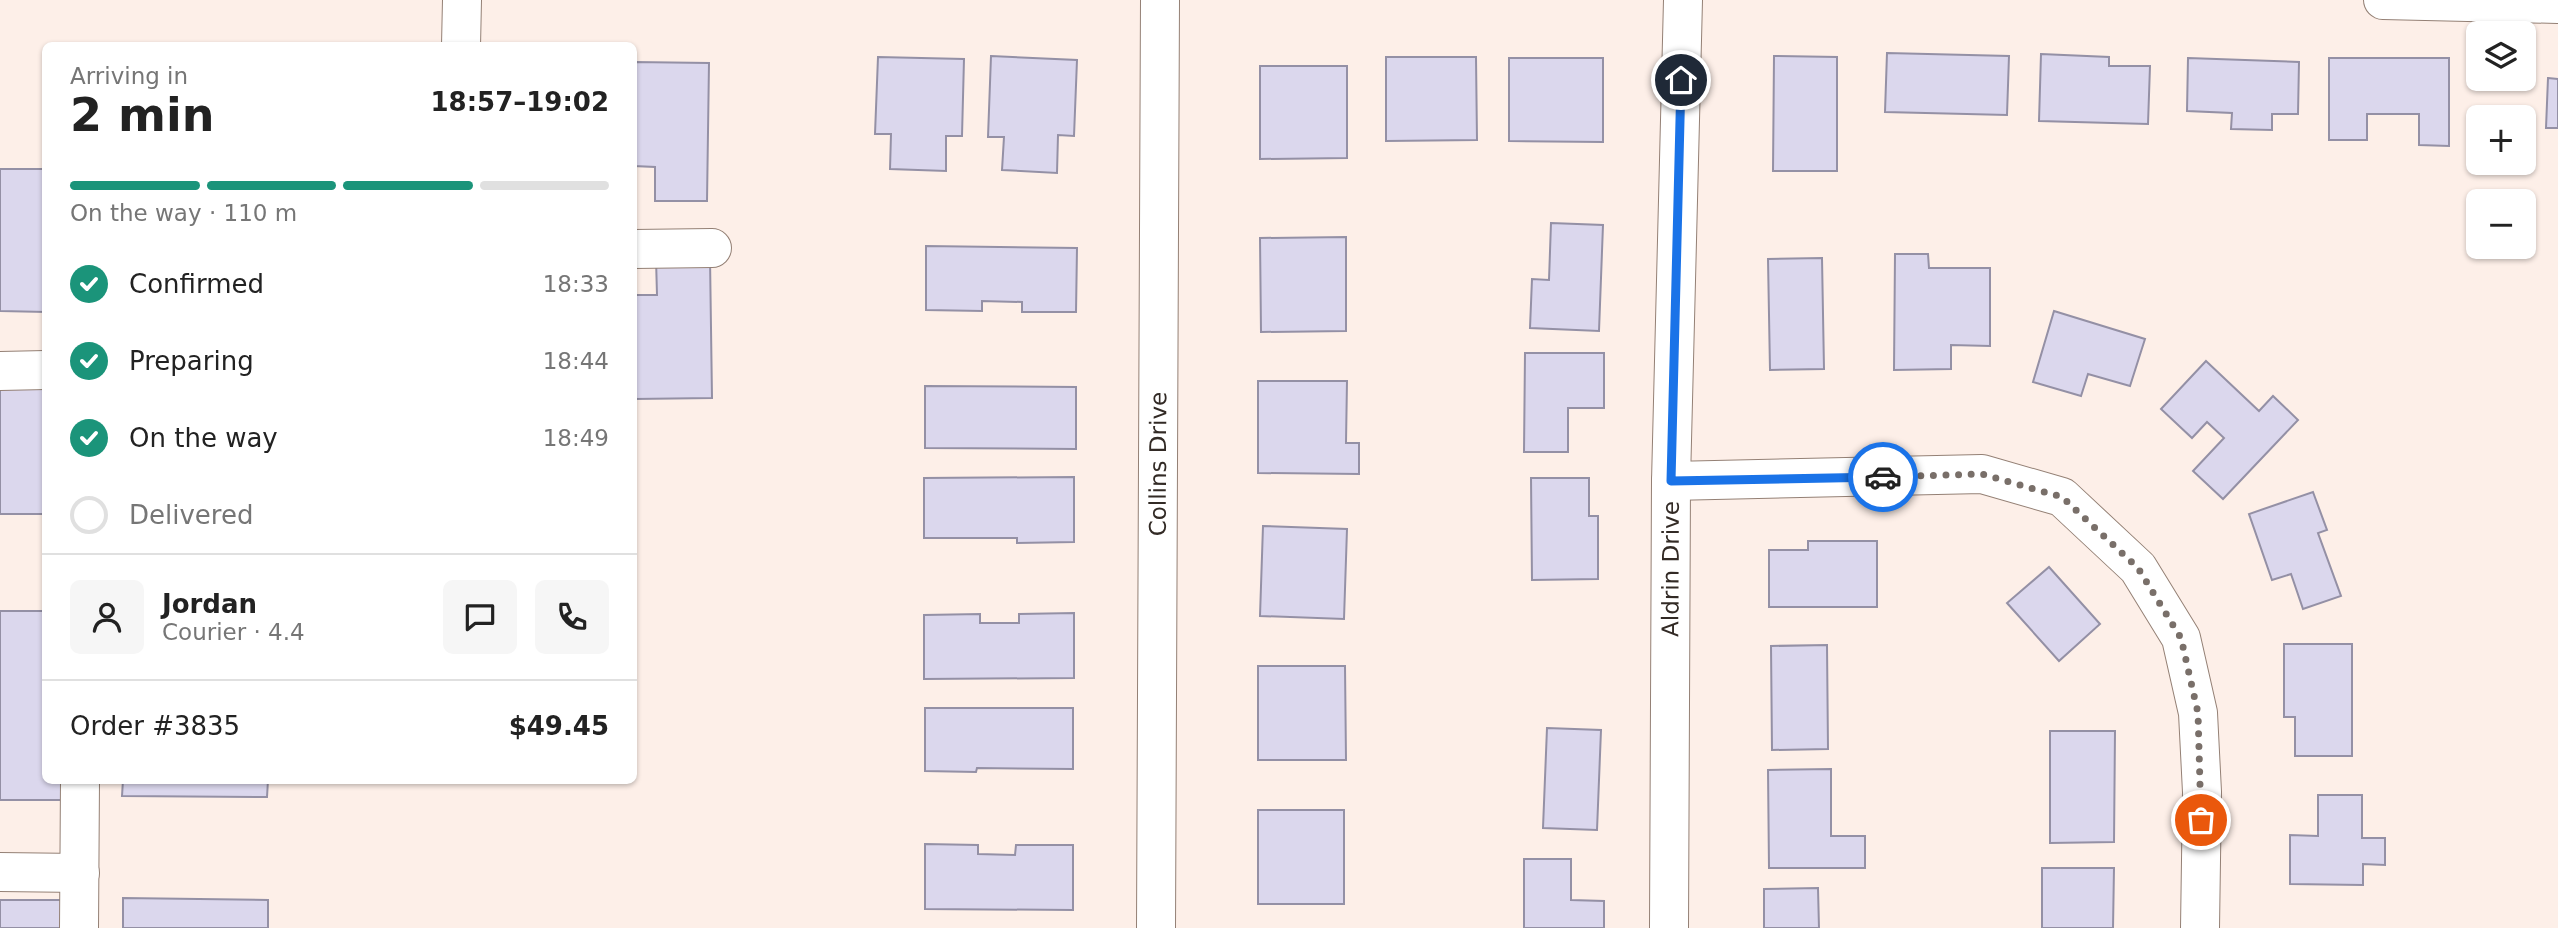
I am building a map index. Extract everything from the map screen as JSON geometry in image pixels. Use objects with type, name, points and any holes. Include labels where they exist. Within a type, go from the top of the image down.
[{"type":"street","points":[[461,42],[462,0]]},
{"type":"street","name":"Collins Drive","points":[[1156,928],[1160,0]]},
{"type":"street","name":"Aldrin Drive","points":[[1669,928],[1671,481],[1683,0]]},
{"type":"street","points":[[2383,0],[2558,4]]},
{"type":"street","points":[[637,249],[712,248]]},
{"type":"street","points":[[0,370],[42,370]]},
{"type":"street","points":[[1671,481],[1982,474],[2062,497],[2138,568],[2181,638],[2198,713],[2202,792],[2200,928]]},
{"type":"street","points":[[79,928],[80,784]]},
{"type":"street","points":[[0,872],[80,873]]},
{"type":"building","points":[[1887,53],[2009,56],[2007,115],[1885,112]]},
{"type":"building","points":[[2041,54],[2109,57],[2109,66],[2150,66],[2148,124],[2039,121]]},
{"type":"building","points":[[991,56],[1077,60],[1074,136],[1058,135],[1057,173],[1002,170],[1004,137],[988,137]]},
{"type":"building","points":[[1774,56],[1837,57],[1837,171],[1773,171]]},
{"type":"building","points":[[878,57],[964,59],[962,136],[946,136],[946,171],[890,169],[891,134],[875,134]]},
{"type":"building","points":[[1386,57],[1476,57],[1477,140],[1386,141]]},
{"type":"building","points":[[1509,58],[1603,58],[1603,142],[1509,141]]},
{"type":"building","points":[[2188,58],[2299,62],[2298,114],[2272,114],[2272,130],[2231,129],[2232,113],[2187,111]]},
{"type":"building","points":[[2329,58],[2449,58],[2449,146],[2419,145],[2419,114],[2367,114],[2367,140],[2329,140]]},
{"type":"building","points":[[637,62],[709,63],[707,201],[655,201],[655,167],[637,166]]},
{"type":"building","points":[[1260,66],[1347,66],[1347,158],[1260,159]]},
{"type":"building","points":[[2548,78],[2558,79],[2558,128],[2546,128]]},
{"type":"building","points":[[0,169],[42,169],[42,312],[0,311]]},
{"type":"building","points":[[1551,223],[1603,225],[1599,331],[1530,328],[1532,279],[1549,280]]},
{"type":"building","points":[[1346,237],[1346,331],[1261,332],[1260,238]]},
{"type":"building","points":[[926,246],[1077,248],[1076,312],[1022,312],[1022,302],[982,301],[982,311],[926,310]]},
{"type":"building","points":[[1895,254],[1928,254],[1929,268],[1990,268],[1990,346],[1951,345],[1951,369],[1894,370]]},
{"type":"building","points":[[710,258],[712,398],[637,399],[637,295],[657,295],[656,259]]},
{"type":"building","points":[[1822,258],[1824,369],[1770,370],[1768,259]]},
{"type":"building","points":[[2054,311],[2145,339],[2130,386],[2088,374],[2081,396],[2033,382]]},
{"type":"building","points":[[1525,353],[1604,353],[1604,408],[1568,408],[1568,452],[1524,452]]},
{"type":"building","points":[[2206,361],[2259,411],[2273,396],[2298,420],[2223,499],[2193,471],[2224,438],[2207,422],[2192,438],[2161,409]]},
{"type":"building","points":[[0,369],[42,369],[42,514],[0,514]]},
{"type":"building","points":[[1258,381],[1347,381],[1346,443],[1359,443],[1359,474],[1258,473]]},
{"type":"building","points":[[925,386],[1076,387],[1076,449],[925,448]]},
{"type":"building","points":[[1074,477],[1074,542],[1017,543],[1017,538],[924,538],[924,478]]},
{"type":"building","points":[[1531,478],[1589,478],[1589,516],[1598,516],[1598,579],[1532,580]]},
{"type":"building","points":[[2313,492],[2327,530],[2318,533],[2341,596],[2303,609],[2291,574],[2272,580],[2249,514]]},
{"type":"building","points":[[1263,526],[1347,529],[1344,619],[1260,616]]},
{"type":"building","points":[[1808,541],[1877,541],[1877,607],[1769,607],[1769,550],[1808,550]]},
{"type":"building","points":[[2049,567],[2100,624],[2059,661],[2007,603]]},
{"type":"building","points":[[0,611],[42,611],[42,784],[66,784],[66,800],[0,800]]},
{"type":"building","points":[[1074,613],[1074,678],[924,679],[924,615],[980,614],[980,623],[1019,623],[1019,614]]},
{"type":"building","points":[[2284,644],[2352,644],[2352,756],[2295,756],[2295,717],[2284,717]]},
{"type":"building","points":[[1827,645],[1828,749],[1772,750],[1771,646]]},
{"type":"building","points":[[1258,666],[1345,666],[1346,760],[1258,760]]},
{"type":"building","points":[[925,708],[1073,708],[1073,769],[977,768],[976,772],[925,771]]},
{"type":"building","points":[[1547,728],[1601,730],[1597,830],[1543,828]]},
{"type":"building","points":[[2050,731],[2115,731],[2114,842],[2050,843]]},
{"type":"building","points":[[1831,769],[1831,836],[1865,836],[1865,868],[1769,868],[1768,770]]},
{"type":"building","points":[[123,784],[268,784],[267,797],[122,796]]},
{"type":"building","points":[[2318,795],[2362,795],[2362,838],[2385,838],[2385,865],[2363,864],[2363,885],[2290,884],[2290,835],[2318,836]]},
{"type":"building","points":[[1258,810],[1344,810],[1344,904],[1258,904]]},
{"type":"building","points":[[925,844],[978,845],[978,854],[1015,855],[1016,845],[1073,845],[1073,910],[925,909]]},
{"type":"building","points":[[1524,859],[1571,859],[1571,900],[1604,901],[1604,928],[1524,928]]},
{"type":"building","points":[[2042,868],[2114,868],[2113,928],[2042,928]]},
{"type":"building","points":[[1818,888],[1819,928],[1764,928],[1764,889]]},
{"type":"building","points":[[123,898],[268,900],[268,928],[123,928]]},
{"type":"building","points":[[0,900],[67,900],[67,928],[0,928]]},
{"type":"way so far","points":[[1883,477],[1982,474],[2062,497],[2138,568],[2181,638],[2198,713],[2201,820]]},
{"type":"route","points":[[1681,80],[1671,481],[1883,477]]}]
